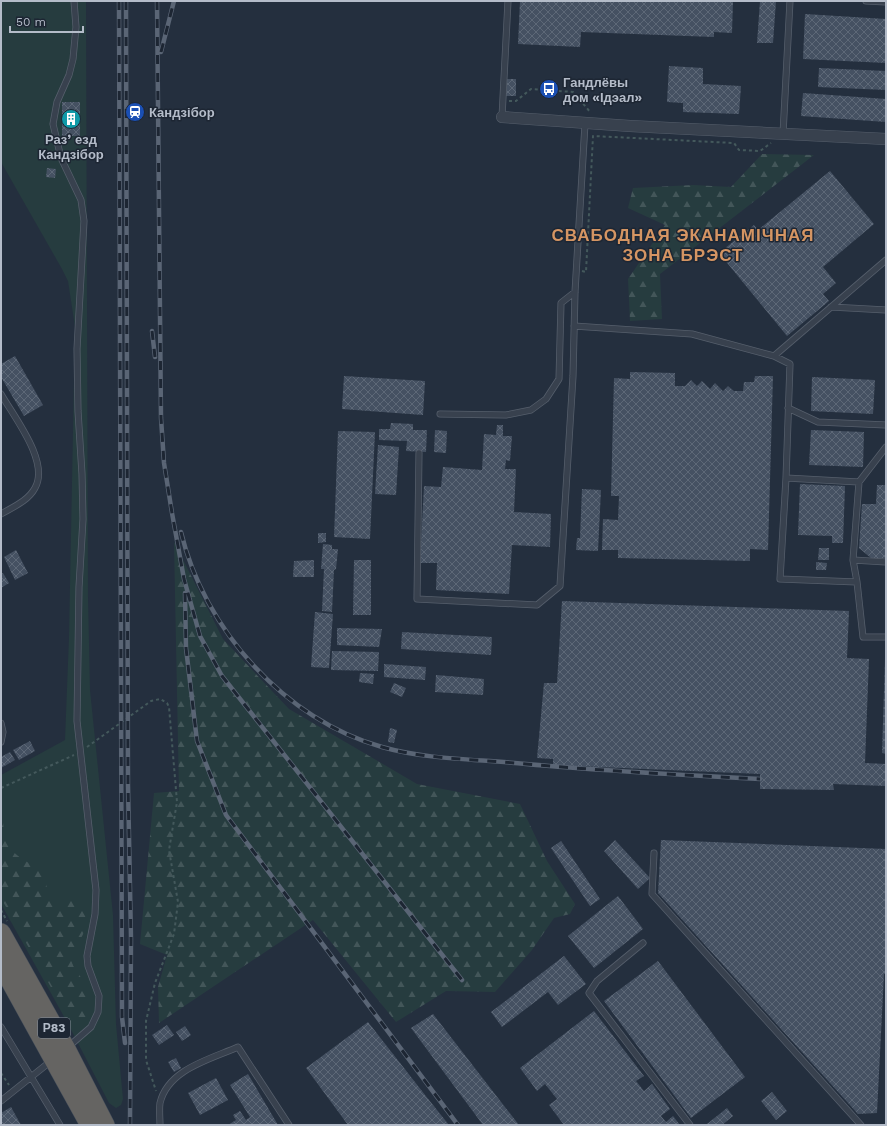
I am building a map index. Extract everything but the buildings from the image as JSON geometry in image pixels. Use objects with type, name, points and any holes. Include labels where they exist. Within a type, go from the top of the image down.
[{"type":"highway","name":"Р83","points":[[1,933],[60,1054],[90,1125]]},
{"type":"highway","name":"Р83","points":[[1,964],[105,1125]]},
{"type":"street","points":[[502,118],[780,139],[886,139]]},
{"type":"lane","points":[[1,1101],[91,1027],[98,1012],[99,1003],[87,956],[95,914],[96,890],[77,721],[79,593],[83,519],[77,357],[84,221],[81,200],[61,158],[53,124],[57,102],[69,75],[73,59],[76,27],[74,1]]},
{"type":"lane","points":[[502,118],[508,1]]},
{"type":"lane","points":[[780,139],[790,1]]},
{"type":"lane","points":[[866,1],[886,2]]},
{"type":"lane","points":[[419,453],[417,599],[537,605],[560,586],[572,384],[574,292],[585,124]]},
{"type":"lane","points":[[774,356],[886,260]]},
{"type":"lane","points":[[440,414],[506,415],[531,410],[546,399],[559,379],[561,303],[574,292]]},
{"type":"lane","points":[[832,307],[886,310]]},
{"type":"lane","points":[[574,326],[692,334],[774,356],[790,364],[786,478],[780,579],[857,582]]},
{"type":"lane","points":[[1,394],[35,454],[39,472],[35,488],[30,494],[24,500],[1,514]]},
{"type":"lane","points":[[788,408],[818,422],[886,425]]},
{"type":"lane","points":[[886,447],[859,482],[853,560],[864,637],[886,637]]},
{"type":"lane","points":[[786,478],[859,482]]},
{"type":"lane","points":[[853,560],[886,562]]},
{"type":"lane","points":[[1,723],[3,732],[1,742]]},
{"type":"lane","points":[[654,853],[652,894],[861,1125]]},
{"type":"lane","points":[[643,944],[597,981],[589,993],[690,1125]]},
{"type":"lane","points":[[1,1027],[60,1125]]},
{"type":"lane","points":[[160,1125],[160,1103],[168,1086],[175,1078],[192,1066],[238,1047],[289,1125]]},
{"type":"path","points":[[503,101],[516,101],[531,89],[549,89],[573,92],[596,117]]},
{"type":"path","points":[[549,89],[549,95]]},
{"type":"path","points":[[576,271],[586,272],[593,136],[734,144],[739,150],[760,151],[770,143],[780,139]]},
{"type":"path","points":[[160,699],[167,703],[169,707],[177,802],[169,850],[178,902],[174,934],[155,983],[146,1021],[146,1060],[160,1103]]},
{"type":"path","points":[[1,1072],[12,1092]]},
{"type":"green space","points":[[1,1],[86,1],[88,597],[90,690],[113,915],[116,1024],[123,1099],[121,1105],[116,1108],[109,1103],[67,1022],[1,904],[1,775],[65,740],[69,637],[75,327],[68,281],[1,162]]},
{"type":"green space","points":[[762,154],[814,155],[660,274],[662,319],[630,321],[628,279],[665,225],[628,208],[633,188],[693,185],[731,187]]},
{"type":"green space","points":[[174,542],[223,639],[289,709],[417,784],[520,804],[547,861],[575,904],[570,914],[554,918],[532,950],[495,992],[446,991],[396,1022],[313,920],[159,1023],[158,987],[167,955],[140,944],[154,793],[179,791]]},
{"type":"green space","points":[[1,812],[6,842],[13,852],[41,872],[45,878],[50,897],[59,902],[76,898],[84,909],[86,923],[84,932],[74,949],[72,956],[73,965],[81,978],[89,1007],[87,1016],[79,1023],[72,1021],[67,1016],[1,898]]},
{"type":"railway","points":[[119,1],[122,1017],[125,1043]]},
{"type":"railway","points":[[126,1],[128,785],[131,938],[130,1125]]},
{"type":"railway","points":[[157,1],[161,418],[164,463],[184,579],[200,636],[222,676],[462,980]]},
{"type":"railway","points":[[161,52],[174,1]]},
{"type":"railway","points":[[152,331],[155,357]]},
{"type":"railway","points":[[181,532],[192,568],[208,603],[229,636],[254,666],[282,693],[313,716],[346,734],[382,747],[435,757],[614,771],[760,779]]},
{"type":"railway","points":[[185,593],[186,648],[197,741],[226,815],[458,1125]]},
{"type":"place","name":"Гандлёвы дом «Ідэал»","points":[[549,89]]},
{"type":"place","name":"Кандзібор","points":[[135,112]]},
{"type":"place","name":"Разʼезд Кандзібор","points":[[71,119]]},
{"type":"district","name":"СВАБОДНАЯ ЭКАНАМІЧНАЯ ЗОНА БРЭСТ","points":[[683,245]]}]
